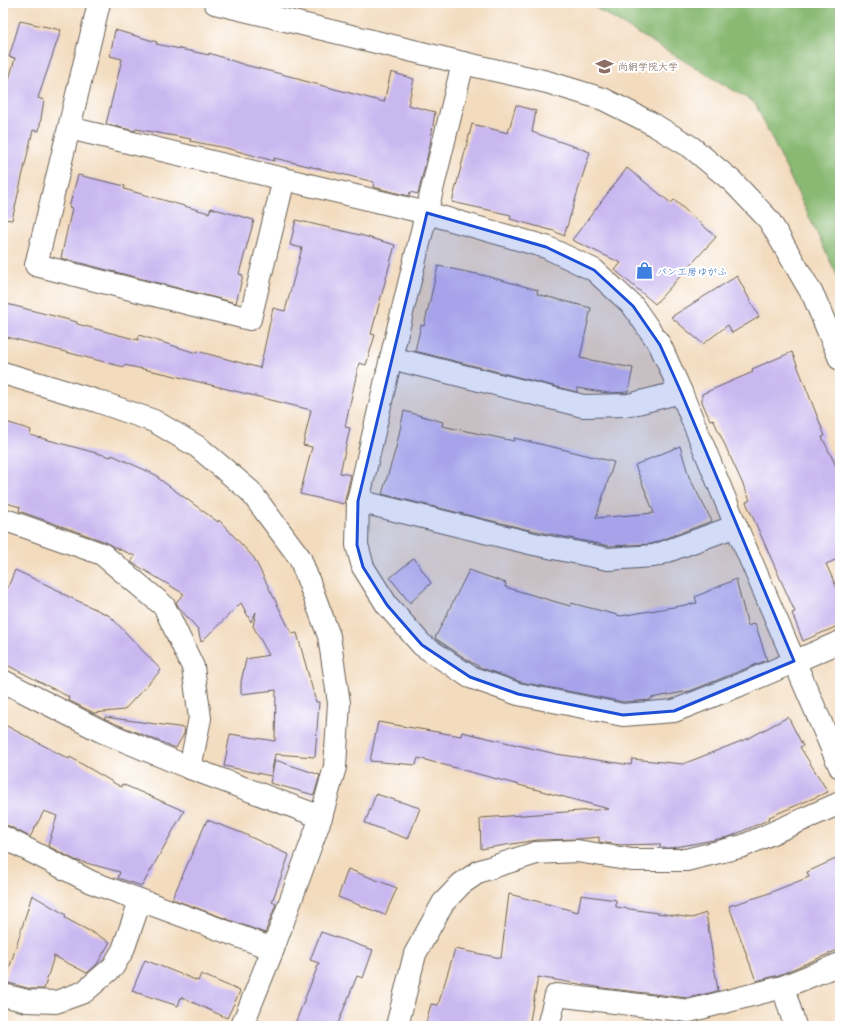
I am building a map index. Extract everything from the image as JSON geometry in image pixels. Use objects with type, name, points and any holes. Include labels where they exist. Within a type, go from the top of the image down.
[{"type":"street","points":[[99,3],[36,265],[250,319],[284,179]]},
{"type":"street","points":[[215,3],[547,82],[603,99],[649,122],[691,147],[733,182],[769,220],[814,297],[840,359]]},
{"type":"street","points":[[462,63],[358,501],[357,544],[363,567],[387,604],[422,645],[470,677],[518,694],[623,715],[674,711],[740,685],[840,642]]},
{"type":"street","points":[[69,128],[427,213],[546,247],[594,270],[633,306],[660,345],[840,767]]},
{"type":"street","points":[[391,358],[583,406],[629,405],[681,392]]},
{"type":"street","points":[[3,373],[97,401],[154,421],[198,447],[250,491],[300,558],[329,636],[339,703],[335,767],[321,817],[273,949],[242,1026]]},
{"type":"street","points":[[358,501],[534,544],[608,559],[654,556],[736,526]]},
{"type":"street","points":[[3,519],[102,554],[164,606],[193,668],[200,718],[190,768]]},
{"type":"street","points":[[3,681],[101,731],[190,768],[321,817]]},
{"type":"street","points":[[397,1026],[414,954],[443,903],[461,884],[480,872],[543,852],[577,851],[632,860],[686,860],[743,846],[840,803]]},
{"type":"street","points":[[3,837],[91,882],[273,949]]},
{"type":"street","points":[[3,995],[27,1001],[56,1002],[84,992],[113,968],[122,950],[140,901]]},
{"type":"street","points":[[548,1026],[556,995],[689,1011],[783,987],[840,964]]},
{"type":"street","points":[[783,987],[795,1026]]},
{"type":"highlighted area","points":[[427,213],[546,247],[594,270],[633,306],[660,345],[794,661],[674,711],[623,715],[518,694],[470,677],[422,645],[387,605],[363,567],[357,545],[358,501]]},
{"type":"green space","points":[[587,3],[840,3],[840,282],[755,103]]},
{"type":"building","points":[[20,21],[61,30],[38,98],[44,100],[39,131],[33,130],[12,220],[3,219],[3,101],[15,58],[9,57]]},
{"type":"building","points":[[115,30],[157,42],[156,44],[209,55],[209,53],[245,65],[384,102],[391,72],[414,79],[408,105],[435,112],[430,145],[418,194],[410,192],[409,196],[373,187],[374,182],[274,158],[274,161],[226,148],[190,141],[191,139],[136,129],[135,131],[106,124],[122,59],[110,56]]},
{"type":"building","points":[[516,105],[536,111],[532,132],[590,152],[564,236],[554,231],[510,219],[511,215],[452,202],[472,124],[508,133]]},
{"type":"building","points":[[627,168],[671,203],[674,200],[716,237],[655,304],[615,270],[621,263],[572,240]]},
{"type":"building","points":[[78,175],[125,186],[124,189],[209,213],[211,208],[254,220],[239,274],[243,275],[236,303],[61,258],[72,208],[69,207]]},
{"type":"building","points":[[296,220],[395,245],[371,334],[375,335],[366,365],[359,363],[345,427],[350,428],[340,473],[351,475],[344,504],[300,494],[312,447],[303,445],[311,410],[167,374],[124,365],[124,367],[3,336],[3,303],[77,322],[77,324],[138,340],[139,335],[196,353],[197,351],[260,368],[273,308],[285,311],[302,248],[290,245]]},
{"type":"building","points":[[438,266],[486,276],[538,290],[537,294],[591,308],[580,358],[633,368],[628,392],[608,393],[577,388],[577,392],[415,351],[421,325],[424,326]]},
{"type":"building","points":[[737,276],[759,317],[732,333],[728,325],[703,344],[671,317]]},
{"type":"building","points":[[792,352],[825,436],[822,437],[840,474],[840,558],[826,564],[840,595],[840,625],[803,641],[792,613],[795,612],[746,502],[750,500],[713,419],[710,420],[702,402],[702,394],[753,372],[752,369]]},
{"type":"building","points":[[404,411],[443,422],[442,426],[514,441],[514,438],[614,462],[596,518],[654,513],[635,465],[680,446],[689,477],[712,521],[651,544],[609,546],[525,529],[382,494],[396,448]]},
{"type":"building","points":[[3,421],[31,430],[30,435],[111,457],[112,455],[158,476],[158,478],[218,522],[219,520],[254,558],[292,634],[297,633],[316,702],[319,702],[315,757],[275,754],[271,776],[224,766],[230,734],[275,741],[276,690],[241,694],[241,682],[246,659],[269,655],[253,626],[256,612],[251,622],[241,603],[201,642],[198,629],[179,608],[176,602],[184,594],[131,562],[135,556],[106,542],[19,511],[20,507],[3,502]]},
{"type":"building","points":[[414,558],[431,583],[410,603],[390,578]]},
{"type":"building","points":[[15,570],[110,616],[161,670],[124,710],[94,713],[68,700],[69,697],[3,663],[3,599]]},
{"type":"building","points":[[469,570],[506,583],[505,587],[570,606],[571,603],[621,616],[697,603],[695,597],[736,579],[748,626],[755,623],[767,660],[690,691],[651,698],[651,700],[624,702],[521,682],[482,668],[435,638]]},
{"type":"building","points":[[105,717],[185,728],[184,734],[176,748],[106,720],[104,719]]},
{"type":"building","points":[[788,717],[803,746],[800,747],[828,792],[769,817],[770,819],[729,837],[671,848],[660,848],[660,844],[621,845],[599,842],[599,837],[537,840],[481,849],[480,818],[609,809],[418,758],[416,765],[370,761],[378,722],[461,736],[462,732],[556,754],[631,765],[632,759],[683,764],[749,738]]},
{"type":"building","points":[[3,724],[69,759],[70,757],[121,787],[122,784],[184,811],[142,886],[118,878],[120,872],[75,860],[48,846],[57,816],[44,811],[30,837],[9,826],[3,825]]},
{"type":"building","points":[[275,760],[320,775],[314,795],[270,783]]},
{"type":"building","points":[[376,794],[420,808],[408,839],[365,823]]},
{"type":"building","points":[[207,820],[242,833],[289,855],[272,902],[276,904],[265,933],[172,899]]},
{"type":"building","points":[[840,857],[840,949],[779,975],[756,981],[729,906],[764,895],[809,877],[807,872]]},
{"type":"building","points":[[348,869],[397,888],[385,915],[338,897]]},
{"type":"building","points":[[509,894],[578,912],[581,895],[616,900],[616,907],[692,918],[706,913],[718,991],[688,998],[603,988],[538,977],[529,1026],[425,1026],[431,1004],[438,1005],[455,949],[501,958]]},
{"type":"building","points":[[32,895],[66,915],[65,918],[110,942],[97,964],[87,973],[54,956],[44,989],[31,989],[5,982]]},
{"type":"building","points":[[321,932],[373,950],[363,978],[357,976],[337,1026],[294,1026],[319,963],[310,960]]},
{"type":"building","points":[[145,960],[198,981],[201,974],[240,991],[227,1018],[181,997],[178,1006],[132,991]]},
{"type":"place","name":"尚絅学院大学","points":[[605,66]]},
{"type":"place","name":"パン工房ゆがふ","points":[[644,271]]}]
